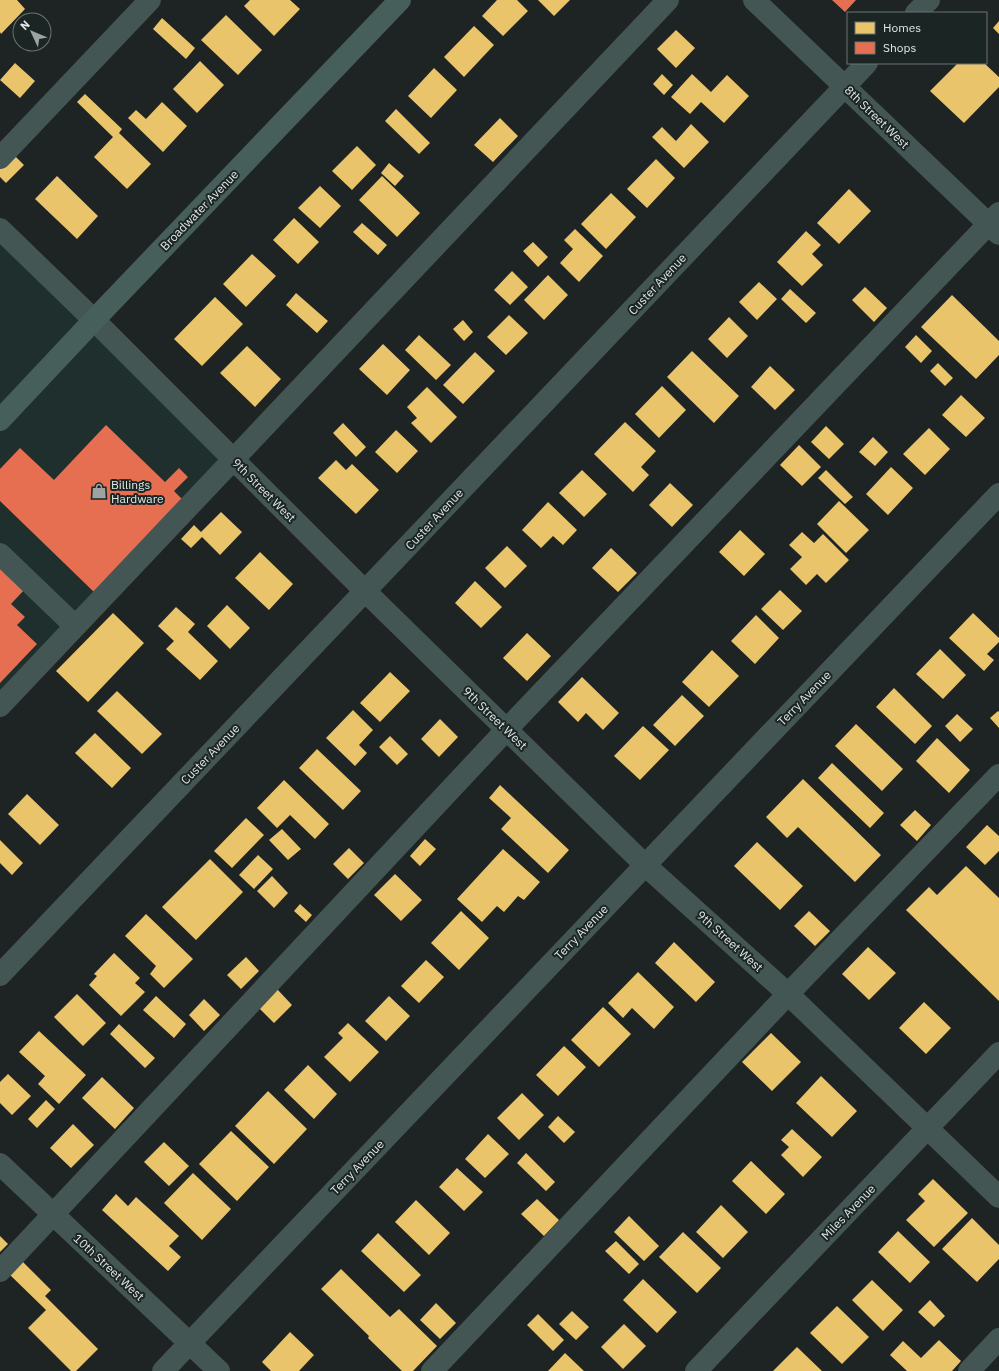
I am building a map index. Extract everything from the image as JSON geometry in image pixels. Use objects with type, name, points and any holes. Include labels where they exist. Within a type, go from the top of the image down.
[{"type":"main road","name":"Broadwater Avenue","points":[[0,420],[400,0]]},
{"type":"street","points":[[0,158],[150,0]]},
{"type":"street","points":[[0,706],[668,0]]},
{"type":"street","name":"8th Street West","points":[[754,0],[844,86],[996,223]]},
{"type":"street","points":[[917,12],[929,0]]},
{"type":"street","name":"Custer Avenue","points":[[0,975],[866,64]]},
{"type":"street","points":[[0,1271],[507,729],[996,223]]},
{"type":"street","name":"9th Street West","points":[[0,229],[94,320],[365,591],[645,865],[788,994],[999,1197]]},
{"type":"street","name":"Terry Avenue","points":[[162,1371],[999,494]]},
{"type":"street","points":[[0,554],[75,626]]},
{"type":"street","points":[[432,1371],[788,994],[999,775]]},
{"type":"street","name":"Miles Avenue","points":[[696,1371],[999,1053]]},
{"type":"street","name":"10th Street West","points":[[0,1164],[219,1371]]},
{"type":"street","points":[[968,1371],[999,1339]]},
{"type":"shaded area","points":[[0,228],[233,459],[0,706]]},
{"type":"building: Homes","points":[[0,0],[17,0],[25,9],[22,12],[12,12],[12,23],[1,34]]},
{"type":"building: Homes","points":[[250,0],[290,0],[300,9],[274,36],[244,6]]},
{"type":"building: Homes","points":[[497,0],[517,0],[528,11],[503,36],[482,16]]},
{"type":"building: Homes","points":[[538,0],[570,0],[554,16]]},
{"type":"building: Homes","points":[[226,15],[262,50],[238,75],[201,40]]},
{"type":"building: Homes","points":[[162,18],[195,48],[186,59],[153,29]]},
{"type":"building: Homes","points":[[999,21],[999,34],[993,28]]},
{"type":"building: Homes","points":[[474,26],[494,45],[464,77],[444,57]]},
{"type":"building: Homes","points":[[676,30],[695,48],[676,68],[657,49]]},
{"type":"building: Homes","points":[[200,61],[224,85],[197,113],[173,89]]},
{"type":"building: Homes","points":[[15,63],[35,81],[20,98],[0,80]]},
{"type":"building: Homes","points":[[957,64],[985,64],[999,77],[999,87],[964,123],[930,91]]},
{"type":"building: Homes","points":[[434,68],[457,90],[431,118],[408,96]]},
{"type":"building: Homes","points":[[662,74],[673,85],[664,95],[653,84]]},
{"type":"building: Homes","points":[[692,74],[711,92],[727,75],[749,96],[724,123],[701,102],[690,114],[671,97]]},
{"type":"building: Homes","points":[[85,94],[122,129],[119,133],[151,164],[127,189],[94,157],[113,137],[77,102]]},
{"type":"building: Homes","points":[[162,102],[187,126],[163,152],[128,118],[136,110],[146,119]]},
{"type":"building: Homes","points":[[396,109],[430,143],[419,154],[385,121]]},
{"type":"building: Homes","points":[[500,118],[518,136],[493,162],[474,145]]},
{"type":"building: Homes","points":[[691,124],[709,142],[684,168],[652,137],[662,127],[676,141]]},
{"type":"building: Homes","points":[[357,146],[376,165],[352,190],[332,171]]},
{"type":"building: Homes","points":[[13,154],[24,165],[6,183],[0,177],[0,166]]},
{"type":"building: Homes","points":[[656,159],[675,178],[647,208],[627,189]]},
{"type":"building: Homes","points":[[389,163],[404,176],[395,186],[381,173]]},
{"type":"building: Homes","points":[[57,176],[98,216],[77,239],[35,199]]},
{"type":"building: Homes","points":[[382,176],[420,213],[397,237],[359,200]]},
{"type":"building: Homes","points":[[320,186],[341,206],[320,228],[298,208]]},
{"type":"building: Homes","points":[[849,189],[871,211],[839,244],[817,223]]},
{"type":"building: Homes","points":[[611,193],[636,217],[606,249],[581,224]]},
{"type":"building: Homes","points":[[294,218],[319,242],[298,264],[273,240]]},
{"type":"building: Homes","points":[[362,223],[387,245],[378,255],[353,232]]},
{"type":"building: Homes","points":[[575,229],[603,256],[579,282],[560,263],[573,249],[564,240]]},
{"type":"building: Homes","points":[[806,231],[821,245],[812,254],[823,265],[802,286],[777,262]]},
{"type":"building: Homes","points":[[533,242],[548,257],[538,267],[523,251]]},
{"type":"building: Homes","points":[[252,254],[276,276],[246,307],[223,284]]},
{"type":"building: Homes","points":[[512,271],[528,287],[510,305],[494,290]]},
{"type":"building: Homes","points":[[548,275],[568,295],[544,320],[524,300]]},
{"type":"building: Homes","points":[[759,282],[777,299],[757,320],[739,302]]},
{"type":"building: Homes","points":[[865,287],[887,308],[874,322],[852,300]]},
{"type":"building: Homes","points":[[790,289],[816,313],[806,323],[781,299]]},
{"type":"building: Homes","points":[[296,293],[328,321],[317,333],[286,305]]},
{"type":"building: Homes","points":[[952,295],[999,341],[999,355],[976,379],[921,327]]},
{"type":"building: Homes","points":[[215,297],[243,324],[202,366],[174,339]]},
{"type":"building: Homes","points":[[509,315],[528,333],[506,355],[487,337]]},
{"type":"building: Homes","points":[[729,317],[748,336],[727,358],[708,339]]},
{"type":"building: Homes","points":[[463,320],[473,332],[464,341],[453,329]]},
{"type":"building: Homes","points":[[419,335],[451,365],[436,380],[405,350]]},
{"type":"building: Homes","points":[[916,335],[932,351],[921,363],[905,347]]},
{"type":"building: Homes","points":[[383,344],[410,370],[387,395],[359,369]]},
{"type":"building: Homes","points":[[247,346],[281,379],[255,407],[220,373]]},
{"type":"building: Homes","points":[[692,351],[739,396],[714,423],[667,377]]},
{"type":"building: Homes","points":[[475,352],[495,371],[463,404],[443,385]]},
{"type":"building: Homes","points":[[938,363],[953,378],[945,386],[930,371]]},
{"type":"building: Homes","points":[[770,366],[795,390],[775,410],[751,387]]},
{"type":"building: Homes","points":[[662,386],[686,410],[659,438],[635,414]]},
{"type":"building: Homes","points":[[427,387],[457,417],[431,443],[411,423],[417,418],[407,407]]},
{"type":"building: Homes","points":[[961,395],[985,418],[966,437],[942,415]]},
{"type":"building: Homes","points":[[625,422],[656,451],[641,467],[649,475],[633,492],[594,454]]},
{"type":"building: Homes","points":[[343,423],[366,447],[356,457],[333,433]]},
{"type":"building: Homes","points":[[826,426],[844,444],[829,459],[811,442]]},
{"type":"building: Homes","points":[[929,428],[950,449],[925,475],[903,454]]},
{"type":"building: Homes","points":[[396,430],[418,451],[397,473],[375,452]]},
{"type":"building: Homes","points":[[873,437],[888,452],[875,466],[859,452]]},
{"type":"building: Homes","points":[[799,445],[821,467],[802,486],[780,465]]},
{"type":"building: Homes","points":[[336,460],[346,470],[352,464],[379,490],[356,514],[318,478]]},
{"type":"building: Homes","points":[[891,467],[913,488],[888,515],[866,494]]},
{"type":"building: Homes","points":[[582,470],[607,494],[584,517],[559,493]]},
{"type":"building: Homes","points":[[826,470],[853,497],[845,504],[818,478]]},
{"type":"building: Homes","points":[[670,483],[693,505],[672,527],[649,505]]},
{"type":"building: Homes","points":[[839,501],[869,530],[846,553],[817,524]]},
{"type":"building: Homes","points":[[548,502],[577,530],[563,545],[553,536],[541,548],[522,530]]},
{"type":"building: Homes","points":[[221,512],[242,532],[220,555],[202,537],[191,548],[181,539],[194,525],[201,532]]},
{"type":"building: Homes","points":[[740,530],[765,554],[744,576],[719,552]]},
{"type":"building: Homes","points":[[802,532],[814,543],[823,534],[849,560],[826,583],[817,574],[806,585],[790,569],[802,557],[789,545]]},
{"type":"building: Homes","points":[[507,546],[527,566],[505,588],[485,568]]},
{"type":"building: Homes","points":[[611,548],[637,573],[618,592],[592,568]]},
{"type":"building: Homes","points":[[260,552],[293,584],[269,610],[235,578]]},
{"type":"building: Homes","points":[[475,581],[502,607],[481,628],[455,603]]},
{"type":"building: Homes","points":[[780,590],[802,611],[783,630],[761,609]]},
{"type":"building: Homes","points":[[227,605],[250,628],[230,649],[207,626]]},
{"type":"building: Homes","points":[[176,607],[195,624],[188,632],[218,661],[200,680],[166,649],[174,641],[158,626]]},
{"type":"building: Homes","points":[[113,613],[144,643],[88,702],[56,671]]},
{"type":"building: Homes","points":[[973,613],[999,638],[999,642],[987,654],[994,660],[984,671],[949,638]]},
{"type":"building: Homes","points":[[756,615],[779,638],[755,664],[731,641]]},
{"type":"building: Homes","points":[[527,633],[551,656],[527,681],[503,658]]},
{"type":"building: Homes","points":[[940,649],[966,675],[943,699],[916,674]]},
{"type":"building: Homes","points":[[712,650],[739,676],[709,707],[682,682]]},
{"type":"building: Homes","points":[[390,672],[410,691],[380,722],[360,703]]},
{"type":"building: Homes","points":[[582,677],[619,713],[603,730],[586,713],[578,722],[558,702]]},
{"type":"building: Homes","points":[[894,688],[932,726],[915,744],[876,707]]},
{"type":"building: Homes","points":[[117,691],[162,734],[142,754],[97,711]]},
{"type":"building: Homes","points":[[682,695],[704,716],[675,746],[653,725]]},
{"type":"building: Homes","points":[[353,710],[373,730],[359,745],[367,753],[355,766],[326,738]]},
{"type":"building: Homes","points":[[998,711],[999,712],[999,728],[990,718]]},
{"type":"building: Homes","points":[[957,714],[973,729],[960,742],[945,726]]},
{"type":"building: Homes","points":[[440,719],[458,737],[439,757],[421,739]]},
{"type":"building: Homes","points":[[856,724],[903,769],[882,791],[835,746]]},
{"type":"building: Homes","points":[[643,726],[669,750],[640,780],[614,756]]},
{"type":"building: Homes","points":[[95,733],[131,768],[112,788],[75,753]]},
{"type":"building: Homes","points":[[390,736],[408,754],[397,765],[379,747]]},
{"type":"building: Homes","points":[[937,738],[970,770],[949,793],[916,761]]},
{"type":"building: Homes","points":[[317,749],[361,791],[343,810],[299,768]]},
{"type":"building: Homes","points":[[832,763],[884,813],[870,828],[818,778]]},
{"type":"building: Homes","points":[[803,779],[881,855],[855,882],[798,827],[787,838],[766,817]]},
{"type":"building: Homes","points":[[284,780],[329,824],[315,839],[290,815],[277,828],[257,808]]},
{"type":"building: Homes","points":[[500,785],[569,850],[548,873],[501,829],[511,818],[489,798]]},
{"type":"building: Homes","points":[[27,794],[59,825],[40,845],[8,814]]},
{"type":"building: Homes","points":[[915,810],[931,825],[917,841],[900,825]]},
{"type":"building: Homes","points":[[246,818],[264,835],[232,868],[214,851]]},
{"type":"building: Homes","points":[[987,825],[999,836],[999,851],[985,865],[966,847]]},
{"type":"building: Homes","points":[[282,829],[301,849],[288,860],[269,840]]},
{"type":"building: Homes","points":[[425,839],[436,849],[420,866],[410,856]]},
{"type":"building: Homes","points":[[0,840],[23,863],[12,875],[0,863]]},
{"type":"building: Homes","points":[[757,842],[803,886],[780,910],[734,866]]},
{"type":"building: Homes","points":[[349,848],[364,863],[348,879],[333,864]]},
{"type":"building: Homes","points":[[503,849],[540,882],[524,900],[518,896],[504,912],[497,906],[482,922],[457,899]]},
{"type":"building: Homes","points":[[258,855],[273,869],[254,889],[239,875]]},
{"type":"building: Homes","points":[[210,859],[243,892],[196,940],[162,907]]},
{"type":"building: Homes","points":[[966,866],[999,898],[999,1001],[906,910],[929,887],[937,895]]},
{"type":"building: Homes","points":[[395,874],[422,900],[401,921],[374,895]]},
{"type":"building: Homes","points":[[272,876],[288,893],[274,908],[257,891]]},
{"type":"building: Homes","points":[[300,904],[312,915],[306,922],[294,911]]},
{"type":"building: Homes","points":[[461,911],[489,938],[459,970],[431,943]]},
{"type":"building: Homes","points":[[809,911],[830,931],[815,946],[794,926]]},
{"type":"building: Homes","points":[[146,914],[193,959],[164,988],[150,974],[156,966],[125,936]]},
{"type":"building: Homes","points":[[674,942],[715,982],[696,1002],[655,963]]},
{"type":"building: Homes","points":[[868,947],[896,973],[869,1000],[842,974]]},
{"type":"building: Homes","points":[[114,953],[140,978],[135,983],[145,992],[121,1016],[89,985],[97,976],[94,974]]},
{"type":"building: Homes","points":[[246,957],[259,971],[241,989],[227,975]]},
{"type":"building: Homes","points":[[426,960],[444,977],[419,1003],[401,986]]},
{"type":"building: Homes","points":[[638,972],[674,1007],[654,1029],[632,1008],[623,1018],[608,1003]]},
{"type":"building: Homes","points":[[277,989],[292,1005],[274,1023],[258,1007]]},
{"type":"building: Homes","points":[[77,994],[106,1023],[83,1046],[54,1017]]},
{"type":"building: Homes","points":[[156,996],[186,1024],[174,1038],[143,1010]]},
{"type":"building: Homes","points":[[389,996],[410,1016],[386,1041],[365,1021]]},
{"type":"building: Homes","points":[[204,999],[220,1015],[204,1031],[189,1015]]},
{"type":"building: Homes","points":[[924,1002],[951,1028],[926,1054],[899,1028]]},
{"type":"building: Homes","points":[[603,1007],[631,1034],[599,1067],[571,1040]]},
{"type":"building: Homes","points":[[348,1023],[379,1052],[350,1082],[324,1057],[343,1038],[338,1033]]},
{"type":"building: Homes","points":[[119,1024],[155,1058],[145,1068],[110,1034]]},
{"type":"building: Homes","points":[[39,1031],[86,1075],[59,1104],[38,1084],[45,1076],[19,1052]]},
{"type":"building: Homes","points":[[771,1033],[801,1062],[772,1091],[742,1062]]},
{"type":"building: Homes","points":[[564,1046],[586,1067],[558,1096],[536,1075]]},
{"type":"building: Homes","points":[[308,1065],[337,1094],[314,1119],[284,1090]]},
{"type":"building: Homes","points":[[8,1074],[31,1096],[12,1115],[0,1103],[0,1082]]},
{"type":"building: Homes","points":[[821,1076],[857,1111],[832,1137],[796,1103]]},
{"type":"building: Homes","points":[[102,1077],[134,1108],[115,1129],[82,1098]]},
{"type":"building: Homes","points":[[268,1091],[307,1129],[274,1164],[235,1126]]},
{"type":"building: Homes","points":[[522,1093],[544,1115],[519,1140],[497,1118]]},
{"type":"building: Homes","points":[[46,1100],[55,1109],[37,1128],[28,1119]]},
{"type":"building: Homes","points":[[558,1116],[575,1132],[564,1143],[548,1127]]},
{"type":"building: Homes","points":[[73,1124],[94,1145],[71,1168],[50,1148]]},
{"type":"building: Homes","points":[[792,1129],[822,1157],[803,1177],[781,1155],[789,1147],[781,1140]]},
{"type":"building: Homes","points":[[231,1131],[269,1167],[237,1201],[199,1164]]},
{"type":"building: Homes","points":[[488,1134],[509,1154],[485,1178],[465,1159]]},
{"type":"building: Homes","points":[[164,1142],[189,1166],[169,1186],[144,1162]]},
{"type":"building: Homes","points":[[526,1153],[555,1182],[546,1191],[517,1163]]},
{"type":"building: Homes","points":[[751,1161],[785,1194],[766,1214],[732,1181]]},
{"type":"building: Homes","points":[[457,1168],[483,1192],[464,1211],[439,1187]]},
{"type":"building: Homes","points":[[193,1173],[231,1209],[202,1240],[164,1203]]},
{"type":"building: Homes","points":[[933,1179],[968,1213],[934,1247],[906,1220],[925,1201],[918,1194]]},
{"type":"building: Homes","points":[[116,1194],[128,1206],[136,1197],[179,1236],[169,1246],[181,1257],[168,1271],[102,1210]]},
{"type":"building: Homes","points":[[537,1199],[559,1220],[544,1236],[521,1214]]},
{"type":"building: Homes","points":[[416,1200],[450,1233],[429,1255],[395,1222]]},
{"type":"building: Homes","points":[[721,1205],[748,1232],[723,1258],[696,1232]]},
{"type":"building: Homes","points":[[629,1216],[659,1246],[644,1261],[614,1232]]},
{"type":"building: Homes","points":[[972,1218],[999,1245],[999,1259],[977,1282],[942,1249]]},
{"type":"building: Homes","points":[[898,1231],[930,1262],[910,1283],[878,1252]]},
{"type":"building: Homes","points":[[683,1232],[721,1268],[697,1293],[659,1257]]},
{"type":"building: Homes","points":[[378,1233],[421,1275],[404,1292],[361,1251]]},
{"type":"building: Homes","points":[[0,1236],[8,1244],[0,1252]]},
{"type":"building: Homes","points":[[616,1241],[639,1264],[629,1274],[605,1251]]},
{"type":"building: Homes","points":[[22,1261],[51,1290],[45,1296],[98,1349],[76,1371],[71,1371],[28,1328],[46,1310],[9,1274]]},
{"type":"building: Homes","points":[[341,1269],[390,1317],[399,1309],[437,1346],[413,1371],[402,1371],[321,1289]]},
{"type":"building: Homes","points":[[643,1279],[677,1312],[657,1333],[623,1300]]},
{"type":"building: Homes","points":[[872,1280],[903,1310],[883,1331],[852,1300]]},
{"type":"building: Homes","points":[[930,1300],[945,1316],[934,1327],[918,1312]]},
{"type":"building: Homes","points":[[436,1303],[456,1323],[440,1339],[420,1320]]},
{"type":"building: Homes","points":[[837,1306],[869,1337],[842,1364],[810,1333]]},
{"type":"building: Homes","points":[[572,1311],[589,1327],[576,1340],[559,1324]]},
{"type":"building: Homes","points":[[538,1314],[564,1340],[553,1351],[527,1325]]},
{"type":"building: Homes","points":[[624,1324],[646,1346],[623,1369],[601,1347]]},
{"type":"building: Homes","points":[[290,1332],[314,1355],[299,1371],[271,1371],[262,1362]]},
{"type":"building: Homes","points":[[939,1340],[961,1361],[952,1371],[907,1371],[890,1355],[903,1341],[921,1358]]},
{"type":"building: Homes","points":[[797,1347],[822,1371],[773,1371]]},
{"type":"building: Homes","points":[[565,1353],[584,1371],[548,1371]]},
{"type":"building: Shops","points":[[832,0],[856,0],[845,12]]},
{"type":"building: Shops","points":[[106,425],[165,482],[179,468],[188,477],[174,491],[184,501],[95,593],[0,501],[0,469],[20,448],[54,480]]},
{"type":"building: Shops","points":[[0,565],[25,589],[11,604],[25,617],[17,625],[37,644],[0,683]]},
{"type":"place","name":"Billings Hardware","points":[[99,491]]}]
